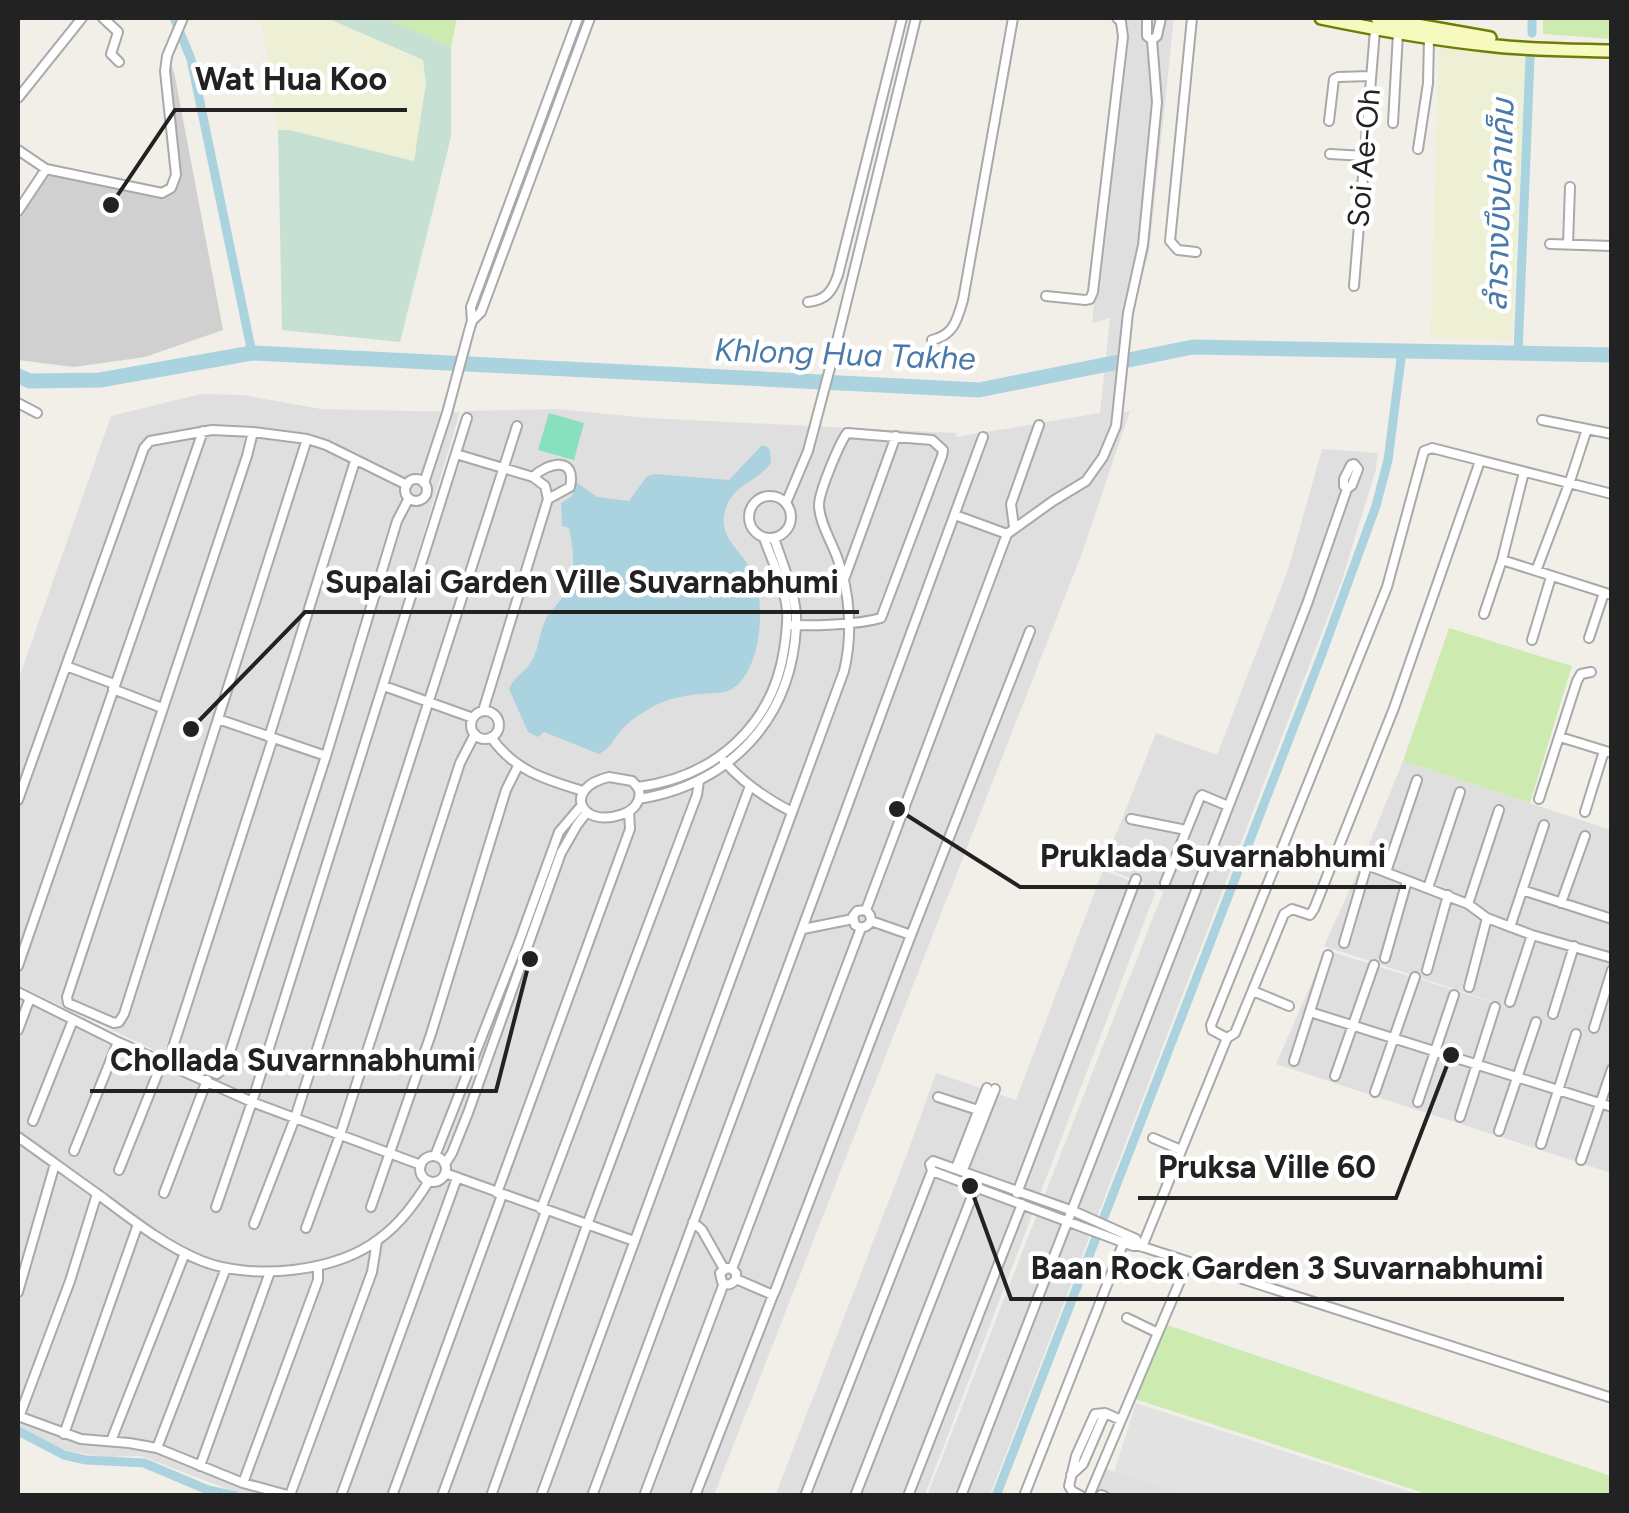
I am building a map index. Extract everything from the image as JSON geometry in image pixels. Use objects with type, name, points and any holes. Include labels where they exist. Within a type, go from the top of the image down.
[{"type":"main road","points":[[1320,18],[1376,24],[1447,24],[1544,48]]},
{"type":"main road","points":[[1400,25],[1429,38],[1612,52]]},
{"type":"street","points":[[18,98],[82,18]]},
{"type":"street","points":[[102,18],[118,32],[111,54],[119,62]]},
{"type":"street","points":[[18,150],[46,169],[162,193],[172,188],[176,175],[165,84],[167,56],[183,18]]},
{"type":"street","points":[[424,483],[472,320],[470,308],[578,18]]},
{"type":"street","points":[[472,320],[480,312],[590,18]]},
{"type":"street","points":[[808,302],[828,296],[838,275],[902,18]]},
{"type":"street","points":[[786,503],[808,450],[916,18]]},
{"type":"street","points":[[932,340],[949,334],[963,300],[1013,18]]},
{"type":"street","points":[[1046,296],[1084,300],[1090,299],[1093,292],[1122,37],[1117,18]]},
{"type":"street","points":[[955,515],[1011,530],[1086,480],[1103,457],[1116,426],[1128,313],[1143,245],[1157,102],[1152,40],[1147,36],[1146,18]]},
{"type":"street","points":[[1152,40],[1157,36],[1161,18]]},
{"type":"street","points":[[1192,18],[1170,241],[1178,250],[1196,252]]},
{"type":"street","name":"Soi Ae-Oh","points":[[1354,286],[1376,24]]},
{"type":"street","points":[[1393,122],[1400,25]]},
{"type":"street","points":[[1418,150],[1428,83],[1429,38]]},
{"type":"street","points":[[1328,120],[1334,79],[1371,76]]},
{"type":"street","points":[[555,79],[565,84]]},
{"type":"street","points":[[1330,154],[1365,156]]},
{"type":"street","points":[[523,165],[534,168]]},
{"type":"street","points":[[18,211],[21,197],[46,169]]},
{"type":"street","points":[[1568,244],[1570,186]]},
{"type":"street","points":[[1550,244],[1612,246]]},
{"type":"street","points":[[492,250],[502,253]]},
{"type":"street","points":[[18,404],[37,413]]},
{"type":"street","points":[[216,1206],[468,418]]},
{"type":"street","points":[[1542,420],[1611,433]]},
{"type":"street","points":[[866,910],[1011,530],[1010,504],[1039,425]]},
{"type":"street","points":[[254,1224],[295,1118],[517,426]]},
{"type":"street","points":[[1536,571],[1570,484],[1586,428]]},
{"type":"street","points":[[18,800],[146,445],[202,431],[307,439],[407,484]]},
{"type":"street","points":[[18,966],[202,431]]},
{"type":"street","points":[[253,432],[67,998],[74,1006],[114,1022],[119,1022],[124,1014],[307,439]]},
{"type":"street","points":[[541,1496],[844,672],[849,622],[844,577],[819,510],[820,496],[847,433],[932,440],[943,450],[942,456],[881,618],[849,622],[792,625]]},
{"type":"street","points":[[844,577],[896,436]]},
{"type":"street","points":[[592,1496],[983,437]]},
{"type":"street","points":[[1227,1038],[1212,1030],[1211,1025],[1387,587],[1424,451],[1432,448],[1612,494]]},
{"type":"street","points":[[456,454],[533,477],[544,486],[548,498],[484,711],[473,718],[474,734],[482,739],[491,738],[498,730],[493,713],[484,711]]},
{"type":"street","points":[[356,461],[173,1047],[181,1057],[214,1073],[220,1073],[228,1058],[326,756],[396,522],[409,498]]},
{"type":"street","points":[[1141,1246],[1227,1038],[1235,1034],[1286,911],[1292,909],[1308,915],[1314,909],[1394,708],[1480,462]]},
{"type":"street","points":[[533,477],[550,465],[568,469],[572,476],[570,487],[548,498]]},
{"type":"street","points":[[1484,614],[1524,472]]},
{"type":"street","points":[[417,479],[424,483],[427,490],[422,499],[409,498],[405,492],[407,484],[417,479]]},
{"type":"street","points":[[961,1496],[1307,604],[1347,489]]},
{"type":"street","points":[[638,787],[686,776],[749,745],[780,702],[787,683],[792,625],[790,584],[769,538],[750,523],[750,508],[767,496],[781,498],[790,510],[790,524],[781,536],[769,538]]},
{"type":"street","points":[[1502,560],[1608,594],[1589,638]]},
{"type":"street","points":[[1532,640],[1552,577]]},
{"type":"street","points":[[695,1496],[1030,631]]},
{"type":"street","points":[[66,666],[162,708]]},
{"type":"street","points":[[1540,799],[1579,676],[1591,672]]},
{"type":"street","points":[[384,686],[473,718]]},
{"type":"street","points":[[218,719],[326,756]]},
{"type":"street","points":[[306,1228],[340,1135],[460,763],[474,734]]},
{"type":"street","points":[[1560,737],[1608,752],[1585,812]]},
{"type":"street","points":[[491,738],[518,766],[583,791]]},
{"type":"street","points":[[723,760],[750,786],[792,812]]},
{"type":"street","points":[[640,799],[632,780],[608,777],[585,786],[581,796],[584,809],[596,818],[629,812],[640,799],[699,781],[723,760]]},
{"type":"street","points":[[371,1207],[506,790],[518,766]]},
{"type":"street","points":[[1386,872],[1417,780]]},
{"type":"street","points":[[442,1496],[699,781]]},
{"type":"street","points":[[492,1496],[750,786]]},
{"type":"street","points":[[1428,888],[1460,792]]},
{"type":"street","points":[[1165,882],[1201,796],[1228,806]]},
{"type":"street","points":[[435,1156],[558,832],[584,809]]},
{"type":"street","points":[[435,1156],[426,1158],[421,1165],[422,1175],[429,1181],[438,1180],[445,1169],[468,1114],[561,853],[584,809]]},
{"type":"street","points":[[1468,904],[1498,810]]},
{"type":"street","points":[[392,1496],[630,829],[629,812]]},
{"type":"street","points":[[1131,819],[1186,830]]},
{"type":"street","points":[[1510,927],[1544,825]]},
{"type":"street","points":[[1561,904],[1585,836]]},
{"type":"street","points":[[1344,943],[1367,865],[1468,904],[1487,918],[1510,927],[1612,958]]},
{"type":"street","points":[[908,1496],[1136,879]]},
{"type":"street","points":[[1385,958],[1408,880]]},
{"type":"street","points":[[1522,890],[1609,919],[1612,906]]},
{"type":"street","points":[[1427,970],[1448,896]]},
{"type":"street","points":[[866,910],[871,921],[861,928],[853,919],[857,911],[866,910]]},
{"type":"street","points":[[1469,987],[1487,918]]},
{"type":"street","points":[[803,929],[853,919]]},
{"type":"street","points":[[871,921],[910,936]]},
{"type":"street","points":[[644,1496],[724,1284],[720,1276],[728,1269],[861,928]]},
{"type":"street","points":[[1510,1002],[1532,935]]},
{"type":"street","points":[[1553,1014],[1574,946]]},
{"type":"street","points":[[1294,1061],[1328,956]]},
{"type":"street","points":[[1335,1076],[1374,964]]},
{"type":"street","points":[[1594,1028],[1612,970]]},
{"type":"street","points":[[508,972],[518,975]]},
{"type":"street","points":[[1375,1092],[1415,977]]},
{"type":"street","points":[[1253,991],[1289,1006]]},
{"type":"street","points":[[18,992],[252,1102],[421,1165]]},
{"type":"street","points":[[1418,1102],[1454,995]]},
{"type":"street","points":[[18,1030],[30,998]]},
{"type":"street","points":[[1460,1116],[1494,1007]]},
{"type":"street","points":[[1310,1012],[1612,1107]]},
{"type":"street","points":[[33,1120],[73,1020]]},
{"type":"street","points":[[1499,1131],[1536,1022]]},
{"type":"street","points":[[1540,1144],[1576,1034]]},
{"type":"street","points":[[74,1150],[118,1042]]},
{"type":"street","points":[[119,1170],[163,1060]]},
{"type":"street","points":[[1581,1160],[1612,1069]]},
{"type":"street","points":[[164,1193],[207,1080]]},
{"type":"street","points":[[991,1088],[959,1169],[978,1110],[991,1088]]},
{"type":"street","points":[[938,1097],[978,1110]]},
{"type":"street","points":[[18,1138],[138,1224],[185,1253],[226,1268],[270,1272],[318,1266],[347,1256],[377,1241],[402,1219],[429,1181]]},
{"type":"street","points":[[1153,1138],[1180,1150]]},
{"type":"street","points":[[435,1156],[457,1178],[634,1241]]},
{"type":"street","points":[[805,1496],[935,1160],[1073,1211],[1084,1221],[1126,1239],[1136,1239],[1141,1246],[1612,1398]]},
{"type":"street","points":[[918,1161],[976,1187],[1068,1220],[1084,1221]]},
{"type":"street","points":[[18,1292],[56,1164]]},
{"type":"street","points":[[855,1496],[980,1177]]},
{"type":"street","points":[[341,1496],[457,1178]]},
{"type":"street","points":[[98,1194],[70,1282],[18,1417],[81,1439],[157,1448],[243,1483],[291,1495],[372,1272],[377,1241]]},
{"type":"street","points":[[693,1222],[736,1274],[736,1280]]},
{"type":"street","points":[[64,1434],[138,1224]]},
{"type":"street","points":[[1024,1496],[1126,1239]]},
{"type":"street","points":[[111,1441],[185,1253]]},
{"type":"street","points":[[1089,1496],[1188,1262]]},
{"type":"street","points":[[243,1483],[318,1280],[318,1266]]},
{"type":"street","points":[[157,1448],[226,1268]]},
{"type":"street","points":[[200,1466],[270,1272]]},
{"type":"street","points":[[736,1280],[773,1294]]},
{"type":"street","points":[[724,1284],[736,1280]]},
{"type":"street","points":[[1127,1318],[1158,1333]]},
{"type":"street","points":[[1081,1496],[1070,1489],[1071,1475],[1083,1464],[1105,1413],[1122,1420]]},
{"type":"shaded area","points":[[1124,18],[1174,18],[1149,253],[1127,332],[1116,414],[1130,411],[1082,553],[714,1495],[243,1495],[141,1456],[102,1457],[60,1449],[18,1427],[18,987],[251,1099],[289,974],[250,1096],[18,985],[18,681],[111,416],[201,394],[243,395],[321,409],[460,412],[342,805],[464,411],[557,409],[648,418],[957,433],[956,437],[1100,413],[1110,318],[1092,323]]},
{"type":"shaded area","points":[[167,56],[174,72],[223,330],[145,357],[74,367],[18,360],[18,212],[46,169],[161,193],[171,188],[176,175]]},
{"type":"shaded area","points":[[1322,449],[1378,453],[1341,583],[990,1495],[927,1496],[1163,892],[1103,867],[1156,733],[1217,755],[1288,570]]},
{"type":"shaded area","points":[[1403,761],[1611,830],[1611,1173],[1276,1064],[1326,950],[1527,1013],[1324,946]]},
{"type":"shaded area","points":[[1103,870],[1156,891],[925,1495],[775,1496],[936,1073],[1016,1100]]},
{"type":"shaded area","points":[[1136,1403],[1420,1495],[1187,1495],[1114,1472]]},
{"type":"shaded area","points":[[1106,1469],[1187,1495],[1095,1496]]},
{"type":"green space","points":[[261,18],[327,18],[424,61],[426,83],[415,161],[278,130]]},
{"type":"green space","points":[[327,18],[385,18],[451,47],[451,137],[400,342],[282,330],[278,130],[414,161],[426,83],[423,60]]},
{"type":"green space","points":[[385,18],[457,18],[451,47]]},
{"type":"green space","points":[[1543,18],[1611,18],[1611,39],[1543,34]]},
{"type":"green space","points":[[1439,47],[1526,57],[1512,340],[1430,338]]},
{"type":"green space","points":[[549,413],[584,423],[574,460],[538,450]]},
{"type":"green space","points":[[1449,628],[1572,666],[1530,803],[1403,761]]},
{"type":"green space","points":[[1167,1325],[1611,1476],[1611,1495],[1430,1495],[1135,1399]]},
{"type":"water","points":[[761,446],[770,450],[771,463],[733,495],[724,520],[728,536],[752,571],[759,600],[755,653],[741,681],[730,690],[680,697],[655,706],[629,723],[599,754],[544,732],[538,737],[528,732],[509,689],[532,660],[545,621],[571,580],[572,545],[569,528],[562,526],[561,503],[572,496],[576,482],[597,497],[629,501],[647,476],[655,474],[729,480]]},
{"type":"waterway","points":[[174,18],[191,59],[252,353]]},
{"type":"waterway","name":"ลำรางบึงปลาเค็ม","points":[[1532,18],[1532,33]]},
{"type":"waterway","name":"ลำรางบึงปลาเค็ม","points":[[1518,353],[1530,58]]},
{"type":"waterway","name":"Khlong Hua Takhe","points":[[18,376],[30,381],[100,380],[252,353],[979,390],[1193,347],[1612,355]]},
{"type":"waterway","points":[[996,1496],[1376,506],[1388,460],[1402,351]]},
{"type":"waterway","points":[[18,1431],[64,1455],[144,1463],[208,1490],[236,1496]]},
{"type":"place","name":"Wat Hua Koo","points":[[111,205]]},
{"type":"place","name":"Supalai Garden Ville Suvarnabhumi","points":[[191,729]]},
{"type":"place","name":"Pruklada Suvarnabhumi","points":[[897,809]]},
{"type":"place","name":"Chollada Suvarnnabhumi","points":[[530,959]]},
{"type":"place","name":"Pruksa Ville 60","points":[[1451,1055]]},
{"type":"place","name":"Baan Rock Garden 3 Suvarnabhumi","points":[[970,1186]]}]
